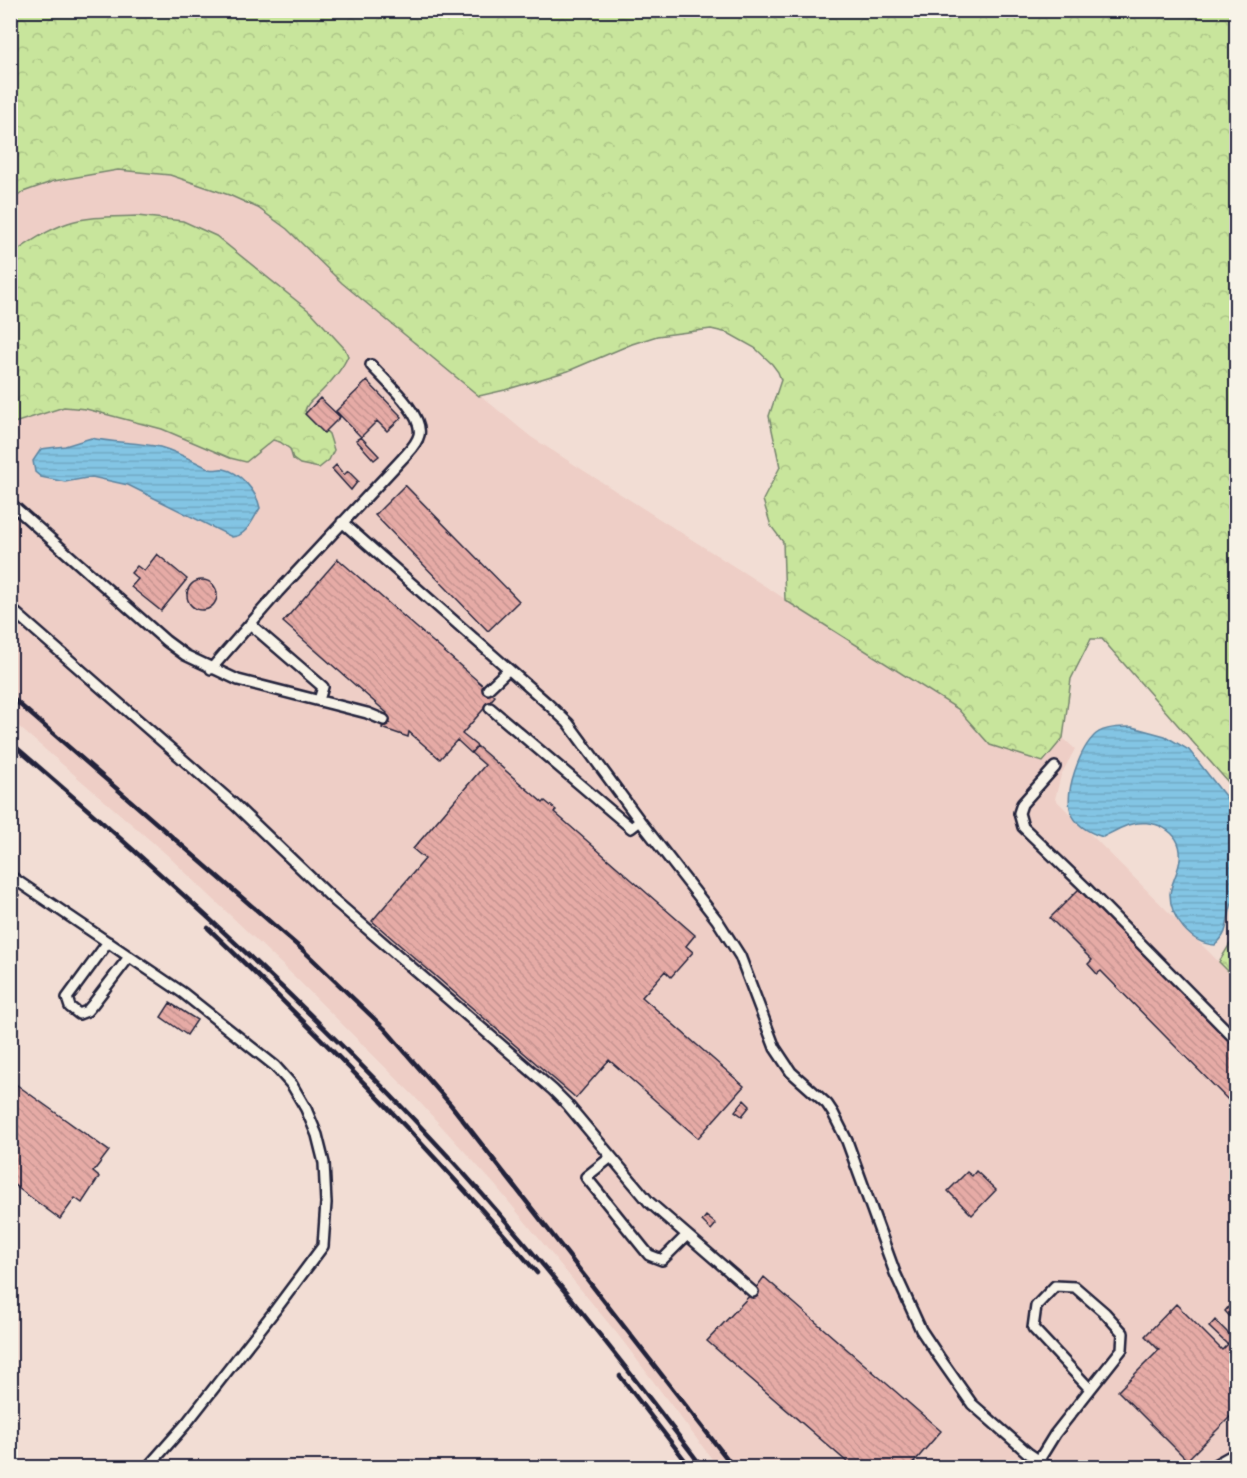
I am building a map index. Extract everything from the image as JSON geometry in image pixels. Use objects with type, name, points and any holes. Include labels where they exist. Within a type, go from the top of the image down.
[{"type":"lane","points":[[211,669],[342,522],[403,458],[419,437],[420,426],[412,410],[371,365]]},
{"type":"lane","points":[[10,503],[166,641],[185,655],[238,680],[367,713],[384,720]]},
{"type":"lane","points":[[342,522],[568,723],[717,920],[740,956],[775,1048],[782,1060],[791,1072],[833,1113],[846,1141],[895,1273],[921,1330],[972,1404],[1037,1464],[1050,1467]]},
{"type":"lane","points":[[10,608],[228,799],[334,900],[553,1090],[649,1202],[753,1292]]},
{"type":"lane","points":[[250,624],[322,687],[319,700]]},
{"type":"lane","points":[[488,690],[508,670]]},
{"type":"lane","points":[[490,708],[631,828],[640,821]]},
{"type":"lane","points":[[1055,767],[1022,804],[1019,813],[1023,827],[1236,1040]]},
{"type":"lane","points":[[10,876],[183,993],[275,1066],[292,1085],[306,1109],[317,1134],[324,1163],[326,1203],[323,1246],[185,1425],[147,1467]]},
{"type":"lane","points":[[108,942],[67,998],[70,1007],[79,1014],[87,1011],[129,957]]},
{"type":"lane","points":[[611,1157],[586,1177],[649,1255],[662,1260],[686,1236]]},
{"type":"lane","points":[[1037,1464],[1055,1434],[1122,1349],[1123,1333],[1105,1313],[1075,1287],[1055,1286],[1036,1306],[1033,1328],[1090,1389]]},
{"type":"lane","points":[[1209,1467],[1236,1453]]},
{"type":"shaded area","points":[[118,170],[170,175],[229,195],[258,208],[287,229],[342,283],[531,437],[958,709],[990,745],[1043,762],[1063,738],[1075,749],[1061,775],[1055,799],[1236,979],[1236,1467],[718,1467],[619,1336],[495,1185],[413,1095],[294,976],[165,853],[11,720],[11,201],[23,192],[54,181]]},
{"type":"green space","points":[[11,10],[1236,11],[1236,791],[1102,639],[1091,639],[1071,679],[1063,738],[1043,762],[990,745],[958,709],[785,600],[783,542],[771,526],[763,500],[780,467],[769,416],[781,380],[772,364],[755,348],[728,333],[711,329],[657,336],[568,371],[479,396],[342,283],[287,229],[258,208],[229,195],[170,175],[118,170],[54,181],[23,192],[11,201]]},
{"type":"green space","points":[[137,216],[183,221],[216,236],[313,314],[345,349],[348,356],[343,366],[329,384],[309,403],[305,411],[329,434],[334,450],[329,460],[319,468],[300,464],[293,459],[290,449],[273,440],[246,462],[230,458],[162,429],[86,409],[64,407],[11,424],[11,255],[45,233],[68,223],[93,218]]},
{"type":"green space","points":[[1236,927],[1236,979],[1219,962],[1233,939]]},
{"type":"water","points":[[91,438],[160,447],[210,469],[230,471],[247,484],[260,508],[246,530],[232,537],[128,485],[92,477],[65,482],[41,477],[35,472],[33,461],[41,449],[65,446]]},
{"type":"water","points":[[1132,727],[1165,736],[1189,750],[1236,810],[1236,896],[1232,902],[1224,933],[1215,945],[1206,944],[1190,935],[1174,912],[1170,894],[1180,859],[1180,849],[1171,833],[1156,825],[1137,823],[1103,837],[1084,828],[1071,812],[1069,803],[1072,782],[1084,749],[1096,734],[1104,730]]},
{"type":"building","points":[[367,381],[402,417],[387,431],[377,421],[361,437],[336,411]]},
{"type":"building","points":[[320,398],[340,417],[324,433],[305,414]]},
{"type":"building","points":[[361,437],[379,456],[374,460],[356,440]]},
{"type":"building","points":[[336,465],[344,475],[348,471],[358,481],[351,490],[332,469]]},
{"type":"building","points":[[405,485],[519,601],[488,631],[375,515]]},
{"type":"building","points":[[157,554],[187,579],[161,611],[131,587],[138,579],[131,573],[137,566],[144,571]]},
{"type":"building","points":[[338,559],[495,696],[462,734],[477,746],[471,753],[457,740],[440,759],[409,732],[408,737],[382,728],[387,713],[283,622]]},
{"type":"building","points":[[202,580],[208,581],[216,589],[216,601],[208,609],[202,610],[196,609],[188,601],[187,595],[188,589],[196,581]]},
{"type":"building","points":[[477,746],[543,803],[545,801],[556,810],[554,812],[695,935],[686,946],[693,952],[671,977],[665,971],[642,997],[744,1086],[698,1138],[609,1060],[576,1098],[372,921],[425,859],[413,849],[485,765],[471,753]]},
{"type":"building","points":[[1080,888],[1236,1047],[1236,1108],[1101,971],[1097,974],[1088,964],[1092,960],[1050,918]]},
{"type":"building","points":[[12,890],[19,895],[13,904],[10,903]]},
{"type":"building","points":[[170,1003],[197,1020],[187,1035],[161,1017]]},
{"type":"building","points":[[10,1080],[109,1151],[93,1172],[99,1177],[82,1203],[75,1198],[60,1219],[10,1182]]},
{"type":"building","points":[[744,1100],[750,1106],[742,1116],[735,1111]]},
{"type":"building","points":[[976,1171],[996,1190],[972,1215],[948,1191],[967,1172],[972,1176]]},
{"type":"building","points":[[706,1216],[716,1224],[711,1230],[702,1221]]},
{"type":"building","points":[[764,1277],[941,1431],[909,1468],[854,1468],[707,1341]]},
{"type":"building","points":[[1176,1304],[1222,1350],[1236,1336],[1236,1411],[1187,1460],[1118,1391],[1159,1350],[1145,1336]]},
{"type":"building","points":[[1231,1304],[1236,1310],[1236,1323],[1225,1311]]},
{"type":"building","points":[[1215,1320],[1233,1338],[1227,1344],[1209,1327]]},
{"type":"railway","points":[[10,696],[306,953],[385,1029],[451,1105],[729,1461]]},
{"type":"railway","points":[[10,742],[234,942],[343,1046],[395,1100],[481,1192],[546,1269],[703,1468]]},
{"type":"railway","points":[[208,928],[377,1096],[537,1273]]},
{"type":"railway","points":[[620,1376],[691,1468]]}]
